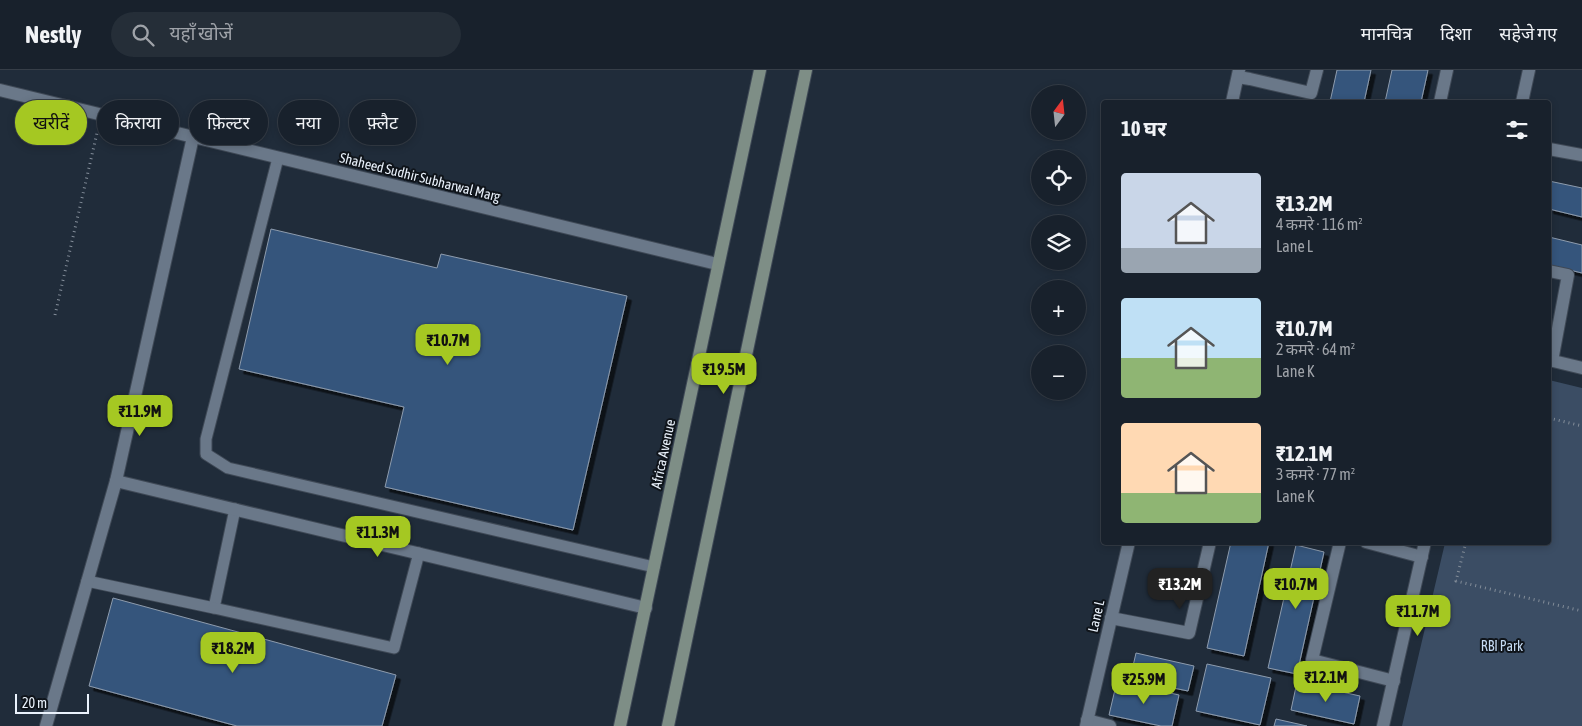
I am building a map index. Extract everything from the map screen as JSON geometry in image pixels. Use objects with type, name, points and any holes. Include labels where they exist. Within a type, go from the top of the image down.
[{"type":"main road","name":"Africa Avenue","points":[[620,726],[717,264],[760,70]]},
{"type":"main road","points":[[668,726],[806,70]]},
{"type":"street","points":[[1232,100],[1238,73],[1250,78],[1311,93],[1316,70]]},
{"type":"street","points":[[1440,100],[1447,70]]},
{"type":"street","points":[[1522,100],[1529,70]]},
{"type":"street","name":"Shaheed Sudhir Subharwal Marg","points":[[0,90],[97,113]]},
{"type":"street","points":[[46,726],[116,481],[191,145]]},
{"type":"street","name":"Shaheed Sudhir Subharwal Marg","points":[[225,145],[717,264]]},
{"type":"street","points":[[1551,149],[1582,155]]},
{"type":"street","points":[[1551,271],[1568,275],[1551,355]]},
{"type":"street","points":[[1551,360],[1582,368]]},
{"type":"street","points":[[116,481],[646,608]]},
{"type":"street","name":"Lane L","points":[[1087,723],[1128,545]]},
{"type":"street","points":[[1111,618],[1189,633],[1209,545]]},
{"type":"street","points":[[1339,545],[1312,660],[1394,681]]},
{"type":"street","points":[[1377,545],[1422,557]]},
{"type":"street","points":[[1384,726],[1424,545]]},
{"type":"street","points":[[1087,723],[1110,726]]},
{"type":"lane","points":[[278,158],[206,439],[206,454],[228,468],[654,567]]},
{"type":"lane","points":[[214,608],[235,509]]},
{"type":"lane","points":[[87,581],[394,648],[418,554]]},
{"type":"path","points":[[55,315],[97,131]]},
{"type":"path","points":[[1551,418],[1582,426]]},
{"type":"path","points":[[1465,545],[1456,581],[1582,611]]},
{"type":"green space","name":"RBI Park","points":[[1551,380],[1582,388],[1582,726],[1402,726],[1445,545],[1551,545]]},
{"type":"building","points":[[1337,70],[1371,70],[1364,100],[1330,100]]},
{"type":"building","points":[[1392,70],[1428,70],[1421,100],[1385,100]]},
{"type":"building","points":[[1551,181],[1582,188],[1582,217],[1551,209]]},
{"type":"building","points":[[271,229],[437,268],[441,254],[627,296],[573,530],[385,487],[404,407],[239,369]]},
{"type":"building","points":[[1551,237],[1582,245],[1582,273],[1551,265]]},
{"type":"building","points":[[1230,545],[1268,545],[1244,656],[1207,648]]},
{"type":"building","points":[[1296,545],[1324,552],[1297,674],[1268,668]]},
{"type":"building","points":[[113,598],[396,675],[382,726],[237,726],[89,686]]},
{"type":"building","points":[[1136,653],[1194,666],[1188,691],[1130,679]]},
{"type":"building","points":[[1207,664],[1271,678],[1260,725],[1196,711]]},
{"type":"building","points":[[1117,681],[1179,695],[1172,726],[1161,726],[1109,715]]},
{"type":"building","points":[[1297,682],[1360,696],[1354,724],[1291,710]]},
{"type":"building","points":[[1276,719],[1307,726],[1274,726]]}]
